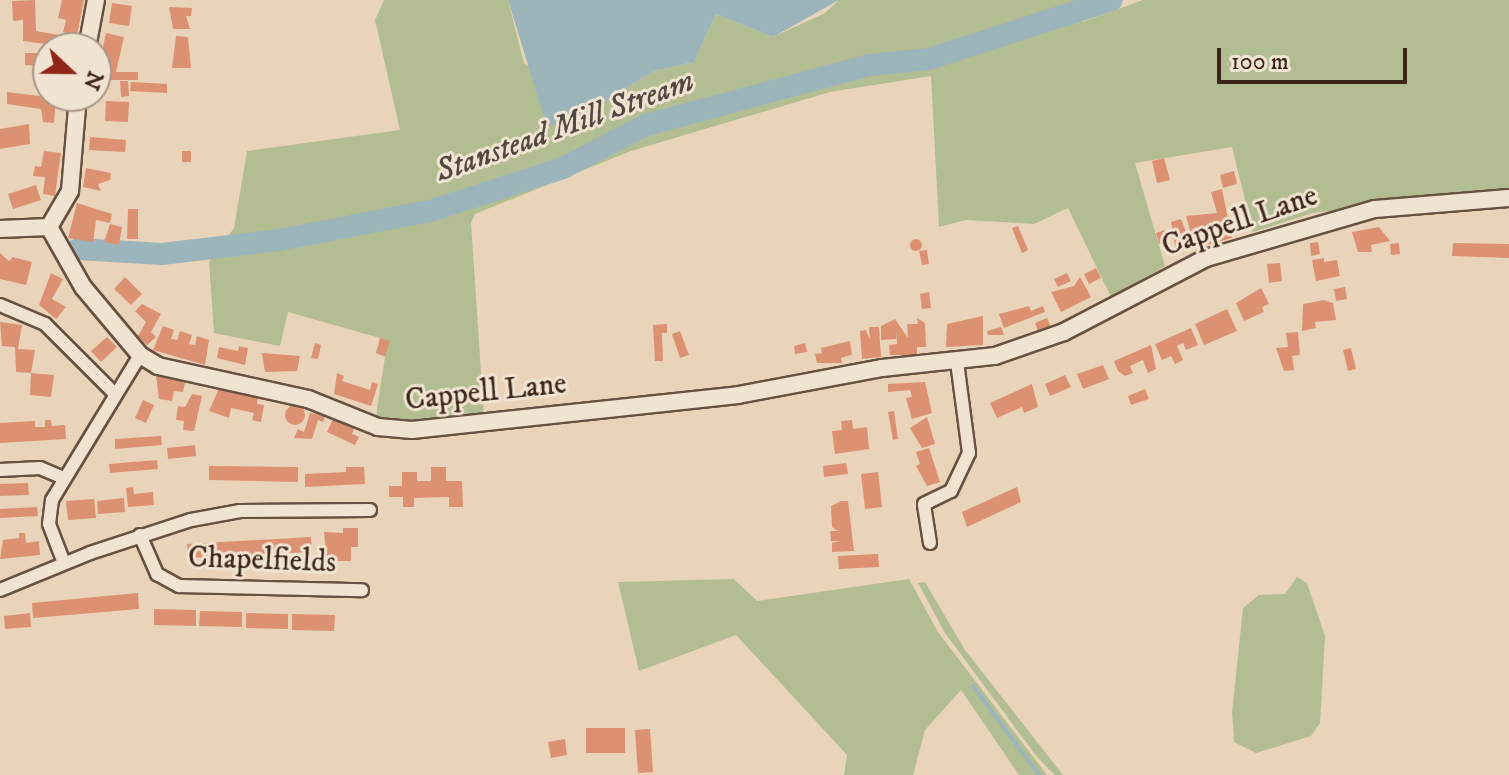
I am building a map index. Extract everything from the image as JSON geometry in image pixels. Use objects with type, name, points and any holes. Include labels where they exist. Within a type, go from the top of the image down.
[{"type":"street","points":[[90,32],[96,0]]},
{"type":"street","points":[[0,229],[49,227],[70,191],[77,112]]},
{"type":"street","name":"Cappell Lane","points":[[49,227],[83,287],[140,355],[158,366],[295,396],[396,430],[738,395],[871,369],[957,362],[1032,346],[1206,258],[1348,215],[1407,205],[1509,198]]},
{"type":"street","points":[[0,305],[45,324],[113,392]]},
{"type":"street","points":[[64,563],[49,516],[63,478],[113,392],[140,355]]},
{"type":"street","points":[[930,543],[924,504],[951,491],[969,453],[957,362]]},
{"type":"street","points":[[0,470],[40,468],[63,478]]},
{"type":"street","name":"Chapelfields","points":[[0,590],[140,535],[240,511],[370,510]]},
{"type":"street","name":"Chapelfields","points":[[140,535],[152,567],[179,586],[362,590]]},
{"type":"green space","points":[[384,0],[508,0],[524,63],[593,109],[654,71],[694,62],[716,14],[773,37],[825,13],[839,0],[1087,0],[1082,22],[1143,0],[1509,0],[1509,189],[1313,213],[1253,232],[1232,147],[1135,163],[1165,266],[1111,297],[1068,208],[1034,224],[966,220],[939,227],[931,76],[830,92],[631,151],[475,214],[471,223],[484,416],[403,422],[376,416],[385,357],[376,353],[380,338],[288,312],[280,346],[214,333],[209,262],[234,228],[247,151],[400,130],[375,20]]},
{"type":"green space","points":[[1297,577],[1307,583],[1325,636],[1320,723],[1311,736],[1256,753],[1234,742],[1232,712],[1243,608],[1259,595],[1285,594]]},
{"type":"green space","points":[[734,579],[757,601],[909,579],[938,632],[1047,775],[1019,775],[961,690],[925,730],[913,775],[844,775],[847,755],[736,635],[639,671],[618,582]]},
{"type":"green space","points":[[925,582],[965,650],[1063,775],[1055,775],[1037,757],[945,633],[918,583]]},
{"type":"water","points":[[508,0],[839,0],[773,37],[716,14],[694,62],[654,71],[593,109],[547,127]]},
{"type":"building","points":[[35,0],[36,31],[42,32],[32,32],[32,42],[23,41],[23,20],[13,21],[12,1]]},
{"type":"building","points":[[62,0],[84,0],[78,32],[63,32],[66,20],[58,18]]},
{"type":"building","points":[[112,3],[132,6],[129,26],[109,23]]},
{"type":"building","points":[[169,7],[192,8],[191,16],[186,16],[190,29],[173,29]]},
{"type":"building","points":[[112,34],[124,37],[116,72],[138,72],[138,80],[112,80]]},
{"type":"building","points":[[176,36],[188,37],[191,68],[172,68]]},
{"type":"building","points":[[25,53],[32,53],[32,66],[25,65]]},
{"type":"building","points":[[120,81],[128,81],[129,96],[121,97]]},
{"type":"building","points":[[131,82],[167,84],[167,93],[130,91]]},
{"type":"building","points":[[7,92],[32,95],[32,108],[7,104]]},
{"type":"building","points":[[112,101],[129,102],[128,122],[105,121],[105,112],[112,112]]},
{"type":"building","points":[[41,112],[55,112],[54,123],[43,122]]},
{"type":"building","points":[[29,124],[30,144],[0,149],[0,129]]},
{"type":"building","points":[[90,137],[126,140],[125,152],[89,150]]},
{"type":"building","points":[[44,151],[61,153],[55,196],[43,194],[45,177],[33,176],[35,166],[41,167]]},
{"type":"building","points":[[182,151],[191,151],[191,162],[182,162]]},
{"type":"building","points":[[1164,158],[1170,180],[1157,183],[1152,161]]},
{"type":"building","points":[[86,168],[111,173],[110,180],[98,184],[101,191],[83,187]]},
{"type":"building","points":[[1234,171],[1237,184],[1223,188],[1220,175]]},
{"type":"building","points":[[36,185],[41,200],[13,209],[8,194]]},
{"type":"building","points":[[1222,189],[1232,238],[1195,248],[1186,216],[1217,213],[1211,192]]},
{"type":"building","points":[[77,203],[112,214],[110,223],[96,220],[93,242],[68,238]]},
{"type":"building","points":[[128,209],[138,209],[138,239],[127,239]]},
{"type":"building","points":[[1181,219],[1192,248],[1176,252],[1171,222]]},
{"type":"building","points":[[110,224],[122,227],[119,245],[104,242]]},
{"type":"building","points":[[1018,226],[1028,250],[1022,253],[1012,228]]},
{"type":"building","points":[[1379,227],[1390,241],[1371,245],[1372,252],[1358,252],[1352,232]]},
{"type":"building","points":[[1165,230],[1168,241],[1159,244],[1156,233]]},
{"type":"building","points":[[911,240],[921,240],[921,250],[911,250]]},
{"type":"building","points":[[1318,242],[1320,254],[1311,256],[1310,243]]},
{"type":"building","points":[[1399,243],[1400,254],[1391,255],[1390,244]]},
{"type":"building","points":[[1453,243],[1509,244],[1509,258],[1452,256]]},
{"type":"building","points":[[927,250],[929,264],[922,265],[919,251]]},
{"type":"building","points":[[0,253],[9,261],[13,257],[32,262],[26,285],[0,279]]},
{"type":"building","points":[[1324,258],[1324,262],[1337,260],[1340,276],[1316,281],[1312,260]]},
{"type":"building","points":[[1280,263],[1282,281],[1269,283],[1267,264]]},
{"type":"building","points":[[1096,268],[1101,278],[1089,284],[1084,274]]},
{"type":"building","points":[[51,273],[63,279],[52,299],[66,307],[56,319],[39,305]]},
{"type":"building","points":[[1067,273],[1071,281],[1058,287],[1054,279]]},
{"type":"building","points":[[125,277],[142,294],[131,305],[114,289]]},
{"type":"building","points":[[1080,277],[1091,297],[1061,312],[1051,292],[1074,286]]},
{"type":"building","points":[[1345,287],[1347,299],[1336,301],[1334,289]]},
{"type":"building","points":[[1261,288],[1269,304],[1262,307],[1264,312],[1244,321],[1236,303]]},
{"type":"building","points":[[929,292],[931,308],[922,309],[920,294]]},
{"type":"building","points":[[1324,300],[1333,303],[1336,320],[1315,322],[1316,328],[1302,331],[1303,304]]},
{"type":"building","points":[[142,304],[161,314],[151,332],[156,337],[147,345],[138,336],[146,322],[135,311]]},
{"type":"building","points":[[1029,306],[1031,311],[1043,306],[1045,312],[1004,328],[999,314]]},
{"type":"building","points":[[1227,309],[1237,331],[1204,345],[1195,324]]},
{"type":"building","points":[[983,316],[983,345],[946,347],[947,324]]},
{"type":"building","points":[[917,318],[925,323],[926,347],[917,347],[917,355],[890,355],[889,345],[897,344],[896,330],[896,339],[881,340],[881,326],[895,319],[908,338],[907,324],[918,324]]},
{"type":"building","points":[[1047,318],[1052,330],[1039,334],[1035,323]]},
{"type":"building","points":[[0,322],[22,325],[18,349],[35,350],[31,373],[16,372],[15,347],[2,346]]},
{"type":"building","points":[[667,324],[667,333],[662,333],[663,361],[655,361],[653,325]]},
{"type":"building","points":[[163,326],[174,330],[171,339],[177,340],[180,331],[192,335],[189,344],[195,345],[197,336],[209,340],[205,365],[153,350]]},
{"type":"building","points":[[869,327],[879,327],[881,357],[862,359],[860,331],[866,330],[870,340]]},
{"type":"building","points":[[1001,327],[1004,335],[988,335],[987,331]]},
{"type":"building","points":[[1191,328],[1198,345],[1186,350],[1183,343],[1177,346],[1183,360],[1175,364],[1171,356],[1162,360],[1155,344]]},
{"type":"building","points":[[680,331],[689,355],[680,358],[672,334]]},
{"type":"building","points":[[1298,332],[1300,355],[1292,356],[1294,370],[1284,371],[1276,348],[1288,347],[1286,333]]},
{"type":"building","points":[[107,337],[117,347],[101,362],[91,351]]},
{"type":"building","points":[[380,338],[390,341],[385,356],[376,353]]},
{"type":"building","points":[[850,341],[852,355],[841,358],[842,363],[817,363],[815,354],[822,353],[821,348]]},
{"type":"building","points":[[315,343],[321,345],[318,359],[311,358]]},
{"type":"building","points":[[805,343],[807,352],[795,354],[794,346]]},
{"type":"building","points":[[1151,345],[1156,369],[1148,373],[1143,360],[1130,366],[1133,373],[1125,376],[1118,371],[1114,361]]},
{"type":"building","points":[[239,346],[248,348],[245,365],[217,358],[219,347],[238,351]]},
{"type":"building","points":[[1351,348],[1356,369],[1348,371],[1343,350]]},
{"type":"building","points":[[262,353],[300,356],[297,371],[265,372]]},
{"type":"building","points":[[1103,365],[1109,379],[1083,389],[1077,374]]},
{"type":"building","points":[[31,373],[54,375],[51,397],[30,395]]},
{"type":"building","points":[[337,373],[344,376],[342,381],[370,390],[372,382],[378,384],[371,406],[334,394]]},
{"type":"building","points":[[1065,375],[1071,387],[1050,396],[1045,384]]},
{"type":"building","points":[[156,376],[185,382],[183,392],[174,391],[172,401],[159,399]]},
{"type":"building","points":[[925,382],[932,413],[912,419],[906,398],[912,397],[910,390],[888,392],[888,384]]},
{"type":"building","points":[[1032,384],[1038,407],[1024,413],[1022,407],[997,418],[990,403]]},
{"type":"building","points":[[220,386],[258,397],[257,404],[264,405],[261,422],[252,420],[254,413],[231,408],[229,418],[209,411]]},
{"type":"building","points":[[1145,389],[1149,399],[1131,405],[1128,396]]},
{"type":"building","points":[[192,394],[202,396],[194,431],[183,430],[184,421],[176,420],[178,406],[185,407]]},
{"type":"building","points":[[143,400],[154,405],[146,423],[135,418]]},
{"type":"building","points":[[295,405],[302,408],[305,415],[302,422],[295,425],[288,422],[285,415],[288,408]]},
{"type":"building","points":[[894,411],[898,439],[893,440],[888,412]]},
{"type":"building","points":[[310,413],[325,416],[323,422],[318,420],[312,439],[294,438],[298,429],[304,432]]},
{"type":"building","points":[[927,417],[935,444],[922,448],[910,428]]},
{"type":"building","points":[[333,419],[354,429],[352,434],[359,437],[355,445],[327,432]]},
{"type":"building","points":[[45,420],[51,420],[52,426],[65,425],[66,439],[0,443],[0,423],[35,421],[35,427],[45,427]]},
{"type":"building","points":[[852,420],[853,429],[867,427],[869,449],[835,454],[832,431],[842,430],[841,421]]},
{"type":"building","points":[[161,436],[162,445],[115,449],[115,439]]},
{"type":"building","points":[[195,445],[196,456],[168,459],[167,448]]},
{"type":"building","points":[[929,448],[940,482],[927,486],[916,466],[920,464],[916,452]]},
{"type":"building","points":[[157,460],[158,469],[110,473],[109,464]]},
{"type":"building","points":[[846,463],[848,474],[824,477],[823,466]]},
{"type":"building","points":[[209,466],[298,467],[298,482],[209,480]]},
{"type":"building","points":[[346,467],[364,467],[365,484],[305,487],[305,474],[346,472]]},
{"type":"building","points":[[431,467],[446,467],[446,481],[462,481],[463,507],[449,507],[449,497],[414,498],[414,507],[403,507],[403,497],[389,497],[389,486],[402,486],[402,472],[417,472],[417,481],[431,481]]},
{"type":"building","points":[[878,472],[882,507],[865,509],[861,474]]},
{"type":"building","points":[[28,483],[29,495],[0,496],[0,484]]},
{"type":"building","points":[[133,487],[134,494],[153,492],[154,505],[128,507],[126,488]]},
{"type":"building","points":[[1017,487],[1021,502],[967,527],[962,512]]},
{"type":"building","points":[[124,498],[125,512],[98,514],[97,501]]},
{"type":"building","points":[[94,499],[96,518],[68,520],[66,501]]},
{"type":"building","points":[[848,501],[854,551],[832,552],[832,543],[839,541],[831,541],[830,531],[838,531],[832,527],[831,506]]},
{"type":"building","points":[[37,507],[38,516],[0,518],[0,509]]},
{"type":"building","points":[[343,528],[358,528],[358,547],[351,547],[351,561],[327,561],[324,532],[343,533]]},
{"type":"building","points":[[19,533],[25,533],[26,543],[39,541],[40,555],[0,559],[3,540],[19,538]]},
{"type":"building","points":[[311,537],[312,552],[188,558],[187,544]]},
{"type":"building","points":[[878,554],[879,567],[839,569],[838,556]]},
{"type":"building","points":[[138,593],[139,609],[33,618],[32,603]]},
{"type":"building","points":[[154,609],[196,610],[196,626],[154,625]]},
{"type":"building","points":[[200,611],[242,612],[242,627],[199,626]]},
{"type":"building","points":[[30,613],[31,627],[5,629],[4,616]]},
{"type":"building","points":[[246,613],[288,614],[288,629],[246,628]]},
{"type":"building","points":[[292,614],[335,615],[334,631],[292,630]]},
{"type":"building","points":[[586,728],[625,728],[625,753],[586,753]]},
{"type":"building","points":[[650,729],[653,772],[638,773],[635,730]]},
{"type":"building","points":[[565,739],[567,755],[551,758],[548,742]]},
{"type":"waterway","name":"Stanstead Mill Stream","points":[[78,249],[162,254],[279,240],[430,211],[563,168],[646,125],[870,65],[929,59],[1112,0]]},
{"type":"waterway","points":[[973,686],[1039,775]]}]
